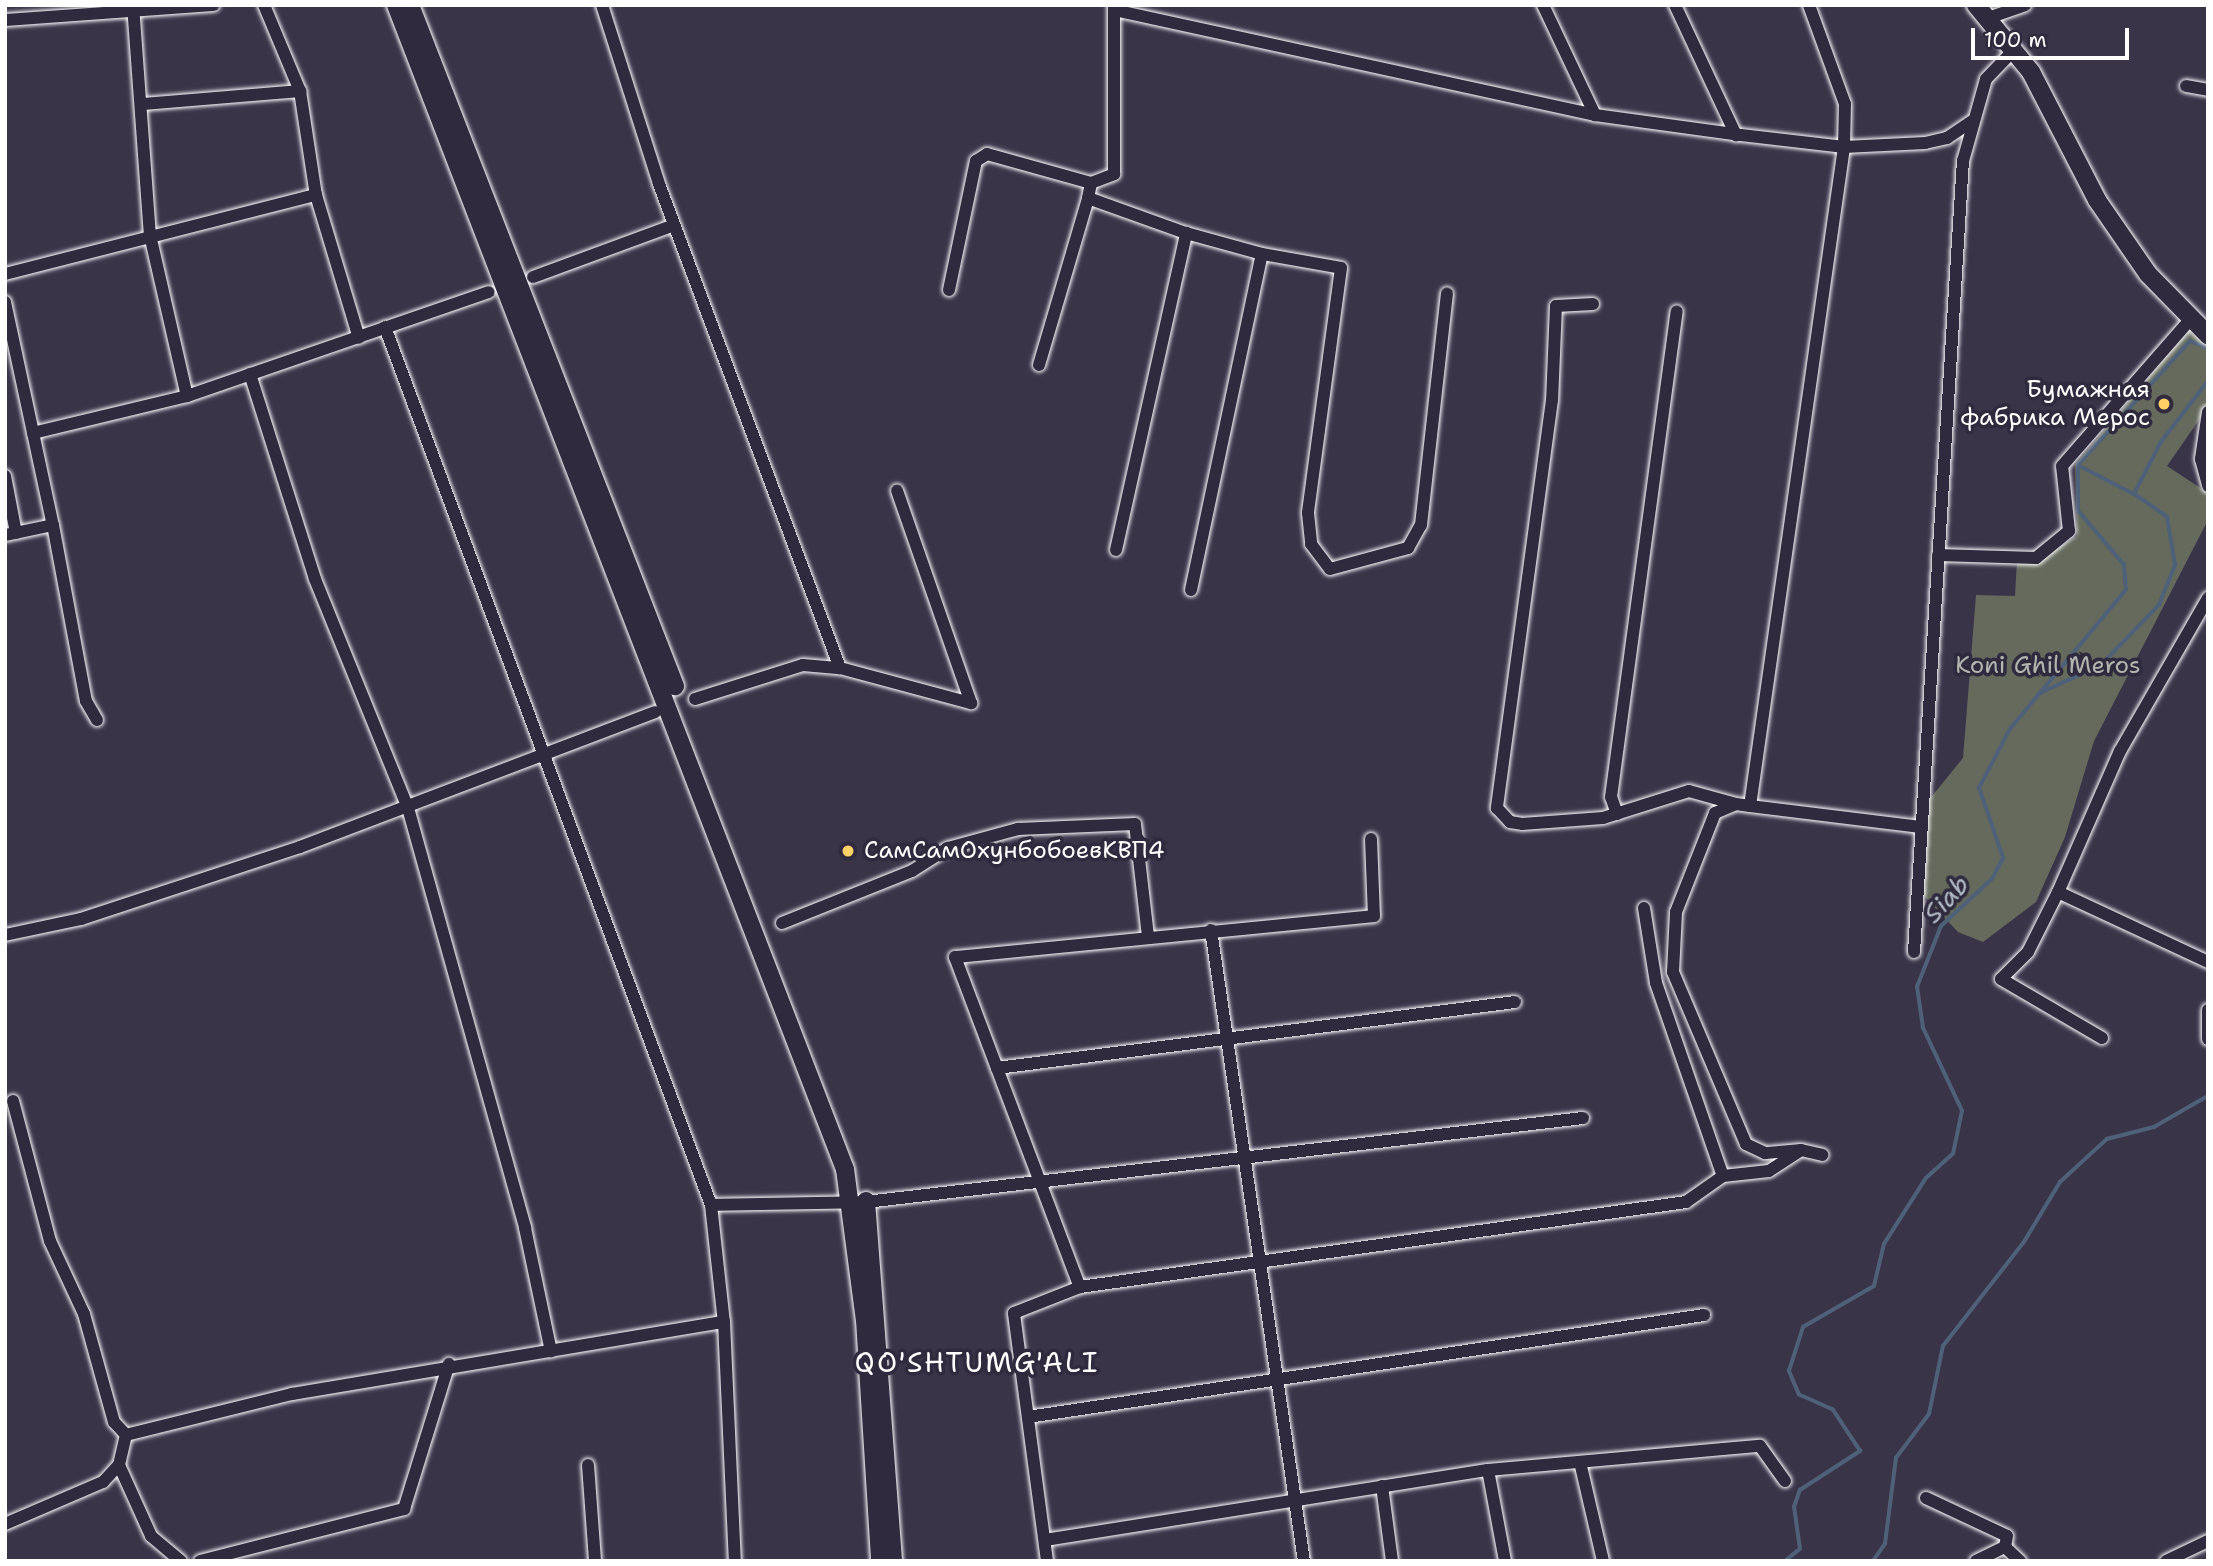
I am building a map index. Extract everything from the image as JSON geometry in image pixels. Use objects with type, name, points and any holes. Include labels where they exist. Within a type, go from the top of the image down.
[{"type":"main road","points":[[396,5],[670,704],[860,1203],[880,1561]]},
{"type":"main road","points":[[410,5],[684,706],[860,1203],[893,1561]]},
{"type":"main road","points":[[1982,12],[2015,49],[2097,200],[2189,321],[2208,335]]},
{"type":"street","points":[[5,20],[213,5]]},
{"type":"street","points":[[264,5],[300,91],[316,195],[359,338]]},
{"type":"street","points":[[601,5],[674,225],[841,668]]},
{"type":"street","points":[[1543,5],[1595,115]]},
{"type":"street","points":[[1675,5],[1735,135]]},
{"type":"street","points":[[1750,807],[1844,147],[1845,104],[1808,5]]},
{"type":"street","points":[[1982,12],[2025,5]]},
{"type":"street","points":[[948,290],[976,161],[987,154],[1091,183],[1114,174],[1114,8],[1595,115],[1735,135],[1844,147],[1947,138],[1968,126],[1981,107]]},
{"type":"street","points":[[134,9],[143,104],[150,235],[187,396]]},
{"type":"street","points":[[1914,952],[1963,161],[1981,107],[1986,79],[2015,49]]},
{"type":"street","points":[[2186,86],[2208,90]]},
{"type":"street","points":[[143,104],[300,91]]},
{"type":"street","points":[[1039,365],[1091,183]]},
{"type":"street","points":[[5,274],[150,235],[316,195]]},
{"type":"street","points":[[1088,198],[1186,233],[1262,254],[1341,268],[1308,513],[1311,544],[1330,569],[1408,548],[1421,525],[1447,293]]},
{"type":"street","points":[[533,276],[674,225]]},
{"type":"street","points":[[1116,550],[1186,233]]},
{"type":"street","points":[[1191,590],[1262,254]]},
{"type":"street","points":[[33,433],[187,396],[489,292]]},
{"type":"street","points":[[5,302],[86,701],[97,720]]},
{"type":"street","points":[[1593,304],[1556,306],[1552,400],[1497,808],[1510,822],[1522,824],[1617,814],[1689,791],[1750,807],[1922,827]]},
{"type":"street","points":[[1617,814],[1611,797],[1677,311]]},
{"type":"street","points":[[1938,555],[2036,558],[2069,531],[2063,466],[2189,321]]},
{"type":"street","points":[[385,327],[542,760],[711,1205],[724,1322],[735,1561]]},
{"type":"street","points":[[250,374],[315,579],[408,808],[525,1228],[551,1351]]},
{"type":"street","points":[[2208,412],[2201,459],[2208,486]]},
{"type":"street","points":[[5,476],[11,534],[52,525]]},
{"type":"street","points":[[695,699],[803,665],[841,668],[971,704],[897,491]]},
{"type":"street","points":[[2102,1038],[2001,979],[2028,952],[2058,892],[2091,809],[2208,598]]},
{"type":"street","points":[[5,935],[81,919],[408,808],[542,760],[655,712]]},
{"type":"street","points":[[1736,804],[1716,813],[1676,912],[1673,972],[1746,1144],[1765,1153],[1801,1150],[1822,1155]]},
{"type":"street","points":[[782,923],[912,871],[948,848],[1018,829],[1135,824],[1148,936]]},
{"type":"street","points":[[1080,1287],[955,957],[1211,929],[1374,916],[1371,839]]},
{"type":"street","points":[[2058,892],[2208,962]]},
{"type":"street","points":[[1644,908],[1656,983],[1723,1176]]},
{"type":"street","points":[[1211,929],[1241,1156],[1262,1258],[1277,1383],[1297,1497],[1304,1561]]},
{"type":"street","points":[[997,1068],[1228,1043],[1515,1002]]},
{"type":"street","points":[[2208,1010],[2208,1039]]},
{"type":"street","points":[[13,1101],[50,1241],[84,1314],[114,1422],[126,1435]]},
{"type":"street","points":[[711,1205],[860,1203],[1241,1156],[1583,1118]]},
{"type":"street","points":[[1047,1561],[1014,1313],[1080,1287],[1262,1258],[1686,1202],[1723,1176],[1769,1171],[1801,1150]]},
{"type":"street","points":[[1028,1418],[1277,1383],[1704,1315]]},
{"type":"street","points":[[126,1435],[449,1364],[551,1351],[724,1322]]},
{"type":"street","points":[[200,1561],[404,1510],[449,1364]]},
{"type":"street","points":[[5,1524],[103,1482],[119,1465],[126,1435]]},
{"type":"street","points":[[1045,1540],[1297,1497],[1488,1470],[1759,1446],[1785,1481]]},
{"type":"street","points":[[1580,1462],[1603,1561]]},
{"type":"street","points":[[119,1465],[151,1536],[181,1561]]},
{"type":"street","points":[[588,1465],[596,1561]]},
{"type":"street","points":[[1488,1470],[1505,1561]]},
{"type":"street","points":[[1382,1486],[1392,1561]]},
{"type":"street","points":[[1926,1498],[2007,1536],[2005,1547]]},
{"type":"street","points":[[2166,1561],[2208,1541]]},
{"type":"street","points":[[1976,1561],[2005,1547]]},
{"type":"street","points":[[2005,1547],[2020,1561]]},
{"type":"green space","name":"Koni Ghil Meros","points":[[2188,331],[2208,345],[2208,407],[2167,466],[2208,493],[2208,520],[2094,741],[2065,837],[2036,902],[1983,942],[1958,932],[1923,895],[1928,801],[1963,758],[1976,595],[2015,596],[2017,561],[2038,561],[2077,536],[2075,465]]},
{"type":"waterway","points":[[2078,465],[2190,341],[2208,348]]},
{"type":"waterway","name":"Siab","points":[[1785,1561],[1800,1549],[1794,1507],[1800,1490],[1860,1451],[1833,1410],[1799,1395],[1789,1371],[1803,1327],[1874,1286],[1884,1244],[1926,1178],[1953,1154],[1962,1111],[1923,1028],[1917,987],[1941,926],[1992,879],[2003,858],[1979,788],[2010,729],[2126,590],[2124,565],[2078,511],[2078,465],[2134,494],[2161,442],[2208,381]]},
{"type":"waterway","points":[[2038,694],[2101,665],[2159,605],[2175,565],[2167,517],[2134,494]]},
{"type":"waterway","points":[[1873,1561],[1885,1544],[1896,1458],[1929,1414],[1943,1346],[2024,1242],[2060,1182],[2107,1139],[2154,1127],[2208,1096]]},
{"type":"place","name":"Бумажная фабрика Мерос","points":[[2164,404]]},
{"type":"place","name":"СамСамОхунбобоевКВП4","points":[[848,851]]},
{"type":"district","name":"QO'SHTUMG'ALI","points":[[977,1362]]}]
